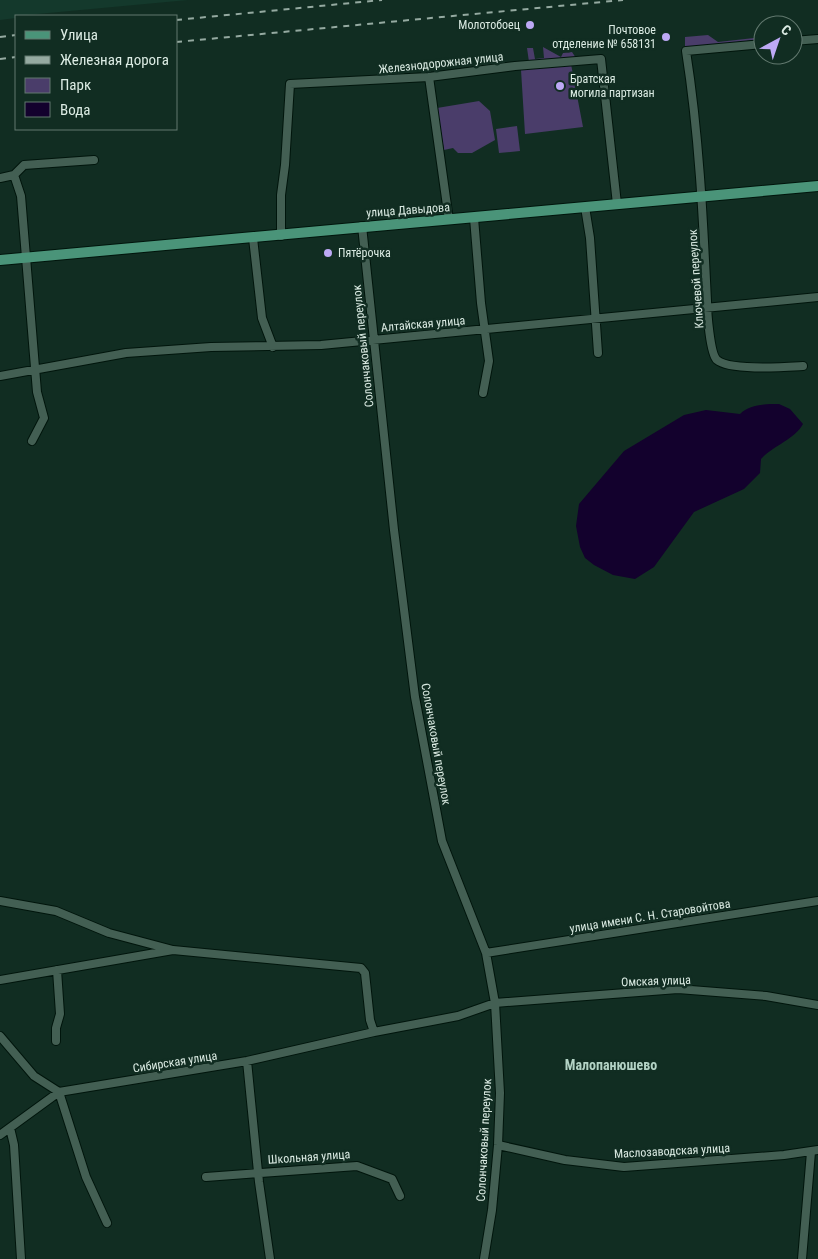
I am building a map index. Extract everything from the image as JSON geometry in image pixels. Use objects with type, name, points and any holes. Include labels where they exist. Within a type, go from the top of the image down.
[{"type":"main road","name":"улица Давыдова","points":[[0,260],[818,186]]},
{"type":"street","points":[[803,40],[818,39]]},
{"type":"street","name":"Ключевой переулок","points":[[753,45],[686,51],[692,91],[702,197],[707,309],[715,359],[724,364],[750,367],[803,366]]},
{"type":"street","name":"Железнодорожная улица","points":[[281,236],[281,195],[285,166],[290,84],[429,77],[515,66],[601,59],[617,204]]},
{"type":"street","points":[[429,77],[449,220]]},
{"type":"street","points":[[0,178],[14,176],[24,166],[94,160]]},
{"type":"street","points":[[14,176],[21,196],[35,368],[44,418],[32,441]]},
{"type":"street","points":[[585,207],[590,238],[598,353]]},
{"type":"street","points":[[474,218],[481,303],[489,361],[484,392]]},
{"type":"street","name":"Солончаковый переулок","points":[[362,226],[394,530],[421,726],[442,841],[486,953],[495,1003],[500,1092],[498,1145],[492,1210],[484,1259]]},
{"type":"street","points":[[253,238],[262,318],[273,347]]},
{"type":"street","name":"Алтайская улица","points":[[0,376],[35,368],[126,353],[211,347],[273,347],[486,330],[818,297]]},
{"type":"street","points":[[0,901],[56,911],[109,933],[173,950],[361,968],[365,973],[370,1020],[374,1032]]},
{"type":"street","name":"улица имени С. Н. Старовойтова","points":[[486,953],[818,901]]},
{"type":"street","points":[[0,980],[173,950]]},
{"type":"street","points":[[56,1040],[56,1028],[60,1014],[57,970]]},
{"type":"street","name":"Омская улица","points":[[495,1003],[678,989],[766,996],[818,1005]]},
{"type":"street","name":"Сибирская улица","points":[[59,1092],[247,1061],[374,1032],[458,1016],[495,1003]]},
{"type":"street","points":[[0,1036],[34,1076],[59,1092],[86,1177],[107,1223]]},
{"type":"street","points":[[247,1061],[260,1172],[259,1182],[270,1259]]},
{"type":"street","points":[[0,1135],[59,1092]]},
{"type":"street","points":[[10,1128],[14,1145],[21,1259]]},
{"type":"street","name":"Маслозаводская улица","points":[[498,1145],[565,1160],[624,1167],[814,1151]]},
{"type":"street","points":[[802,1259],[814,1151]]},
{"type":"street","name":"Школьная улица","points":[[206,1177],[357,1166],[392,1178],[400,1196]]},
{"type":"shaded area","points":[[0,0],[188,0],[15,15],[15,18],[0,20]]},
{"type":"green space","points":[[708,35],[718,42],[753,38],[753,40],[685,48],[685,37]]},
{"type":"green space","points":[[543,47],[561,57],[563,53],[572,52],[576,58],[529,62],[527,48],[533,48],[535,59],[544,58]]},
{"type":"green space","points":[[571,64],[583,127],[525,134],[521,70]]},
{"type":"green space","points":[[479,101],[490,111],[495,140],[472,153],[458,153],[453,148],[444,150],[437,108]]},
{"type":"green space","points":[[517,126],[520,151],[499,153],[496,129]]},
{"type":"water","points":[[779,404],[790,409],[803,424],[799,430],[761,459],[760,473],[744,489],[694,512],[654,567],[635,579],[613,575],[585,558],[580,547],[576,526],[579,504],[624,451],[684,415],[706,410],[740,414],[753,406]]},
{"type":"railway","points":[[178,20],[382,0]]},
{"type":"railway","points":[[178,42],[623,0]]},
{"type":"railway","points":[[0,37],[15,35]]},
{"type":"railway","points":[[0,59],[15,57]]},
{"type":"place","name":"Молотобоец","points":[[530,25]]},
{"type":"place","name":"Почтовое отделение № 658131","points":[[666,37]]},
{"type":"place","name":"Братская могила партизан","points":[[560,86]]},
{"type":"place","name":"Пятёрочка","points":[[328,253]]},
{"type":"district","name":"Малопанюшево","points":[[611,1065]]}]
